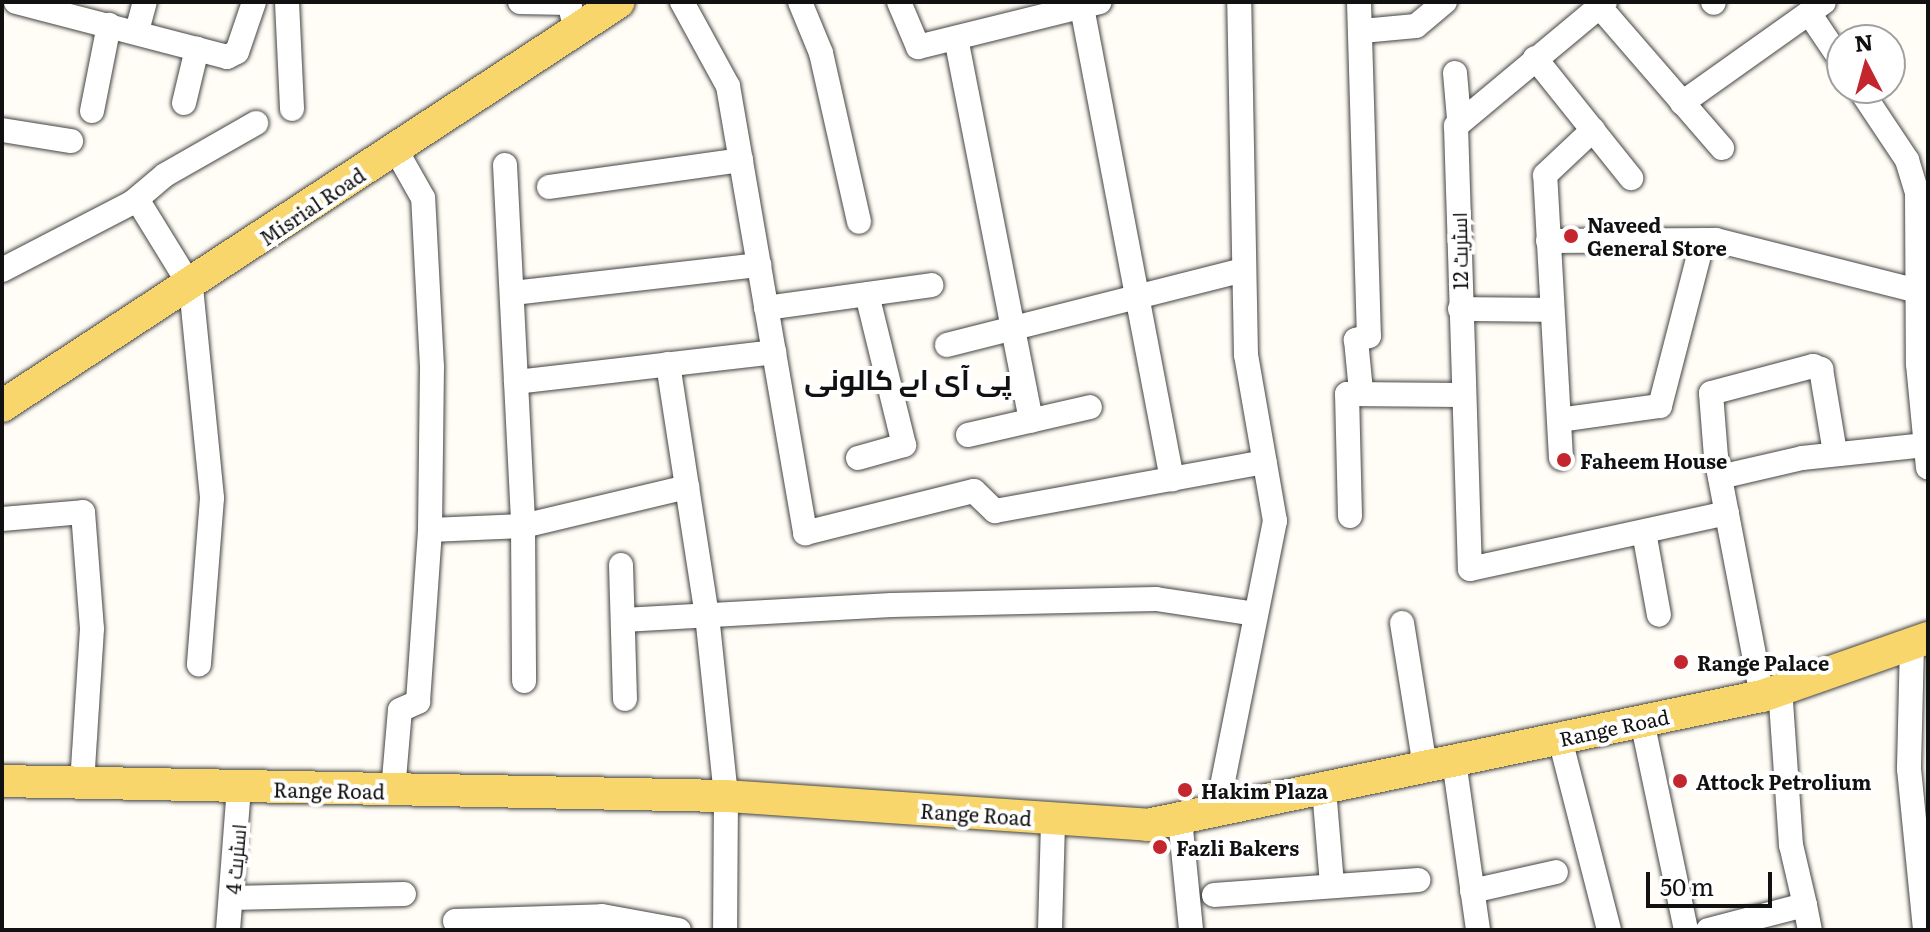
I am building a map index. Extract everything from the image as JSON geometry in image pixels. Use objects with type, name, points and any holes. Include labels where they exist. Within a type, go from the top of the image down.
[{"type":"main road","name":"Misrial Road","points":[[2,406],[191,287],[396,150],[571,12],[619,2]]},
{"type":"main road","name":"Range Road","points":[[2,781],[726,796],[1147,825],[1771,692],[1920,641]]},
{"type":"street","points":[[16,2],[50,6],[227,57],[237,52],[254,2]]},
{"type":"street","points":[[137,31],[145,2]]},
{"type":"street","points":[[287,2],[292,109]]},
{"type":"street","points":[[520,2],[571,12]]},
{"type":"street","points":[[682,2],[728,86],[805,533],[974,491],[995,511],[1265,462]]},
{"type":"street","points":[[800,2],[821,53],[859,222]]},
{"type":"street","points":[[899,2],[918,47],[1088,3],[1136,296],[1172,479]]},
{"type":"street","points":[[1217,811],[1275,521],[1246,355],[1239,2]]},
{"type":"street","points":[[1359,2],[1369,336],[1356,340],[1361,391]]},
{"type":"street","points":[[1362,31],[1416,26],[1445,2]]},
{"type":"street","points":[[1459,119],[1602,4],[1722,148]]},
{"type":"street","points":[[1682,103],[1820,5],[1827,24]]},
{"type":"street","points":[[92,111],[109,25]]},
{"type":"street","points":[[956,38],[1031,421]]},
{"type":"street","points":[[184,103],[197,49]]},
{"type":"street","points":[[1535,58],[1631,178]]},
{"type":"street","name":"اسٹریٹ 12","points":[[1455,73],[1459,119],[1461,395],[1470,569],[1644,532]]},
{"type":"street","points":[[1720,477],[1835,453],[1927,458],[1918,291],[1923,205],[1907,160],[1870,104]]},
{"type":"street","points":[[2,270],[133,202],[165,175],[256,123]]},
{"type":"street","points":[[2,130],[71,141]]},
{"type":"street","points":[[1561,458],[1545,175],[1593,130]]},
{"type":"street","points":[[393,791],[399,712],[418,702],[430,530],[432,367],[423,198],[396,150]]},
{"type":"street","points":[[549,187],[741,160]]},
{"type":"street","points":[[505,165],[523,526],[524,681]]},
{"type":"street","points":[[133,202],[140,204],[191,287],[212,498],[199,664]]},
{"type":"street","points":[[1548,241],[1703,240],[1918,291]]},
{"type":"street","points":[[1559,420],[1660,406],[1703,240]]},
{"type":"street","points":[[513,293],[759,265]]},
{"type":"street","points":[[947,345],[1244,270]]},
{"type":"street","points":[[766,308],[931,285]]},
{"type":"street","points":[[858,458],[904,445],[867,294]]},
{"type":"street","points":[[1460,309],[1552,310]]},
{"type":"street","points":[[516,382],[774,352]]},
{"type":"street","points":[[668,364],[707,615],[726,796],[725,930]]},
{"type":"street","points":[[1810,930],[1791,845],[1771,692],[1720,477],[1711,393],[1813,366],[1824,377],[1835,453]]},
{"type":"street","points":[[1350,516],[1346,400],[1350,391],[1461,395]]},
{"type":"street","points":[[968,435],[1090,407]]},
{"type":"street","points":[[430,530],[523,526],[687,487]]},
{"type":"street","points":[[2,519],[83,512],[92,629],[82,782]]},
{"type":"street","points":[[1659,615],[1644,532],[1727,513]]},
{"type":"street","points":[[621,565],[625,699]]},
{"type":"street","points":[[623,620],[1156,599],[1255,614]]},
{"type":"street","points":[[1402,623],[1472,891],[1478,930]]},
{"type":"street","points":[[1920,641],[1918,769],[1925,930]]},
{"type":"street","points":[[1642,721],[1686,930]]},
{"type":"street","points":[[1560,739],[1609,930]]},
{"type":"street","name":"اسٹریٹ 4","points":[[228,930],[239,788]]},
{"type":"street","points":[[1324,789],[1332,885]]},
{"type":"street","points":[[1180,819],[1191,930]]},
{"type":"street","points":[[1050,930],[1053,820]]},
{"type":"street","points":[[1472,891],[1556,872]]},
{"type":"street","points":[[1214,895],[1418,880]]},
{"type":"street","points":[[231,898],[404,894]]},
{"type":"street","points":[[1708,930],[1805,905]]},
{"type":"street","points":[[455,921],[602,916],[626,926],[679,930]]},
{"type":"place","name":"Naveed General Store","points":[[1571,236]]},
{"type":"place","name":"Faheem House","points":[[1564,460]]},
{"type":"place","name":"Range Palace","points":[[1681,662]]},
{"type":"place","name":"Attock Petrolium","points":[[1680,781]]},
{"type":"place","name":"Hakim Plaza","points":[[1185,790]]},
{"type":"place","name":"Fazli Bakers","points":[[1160,847]]},
{"type":"district","name":"پی آی اے کالونی","points":[[908,378]]}]
